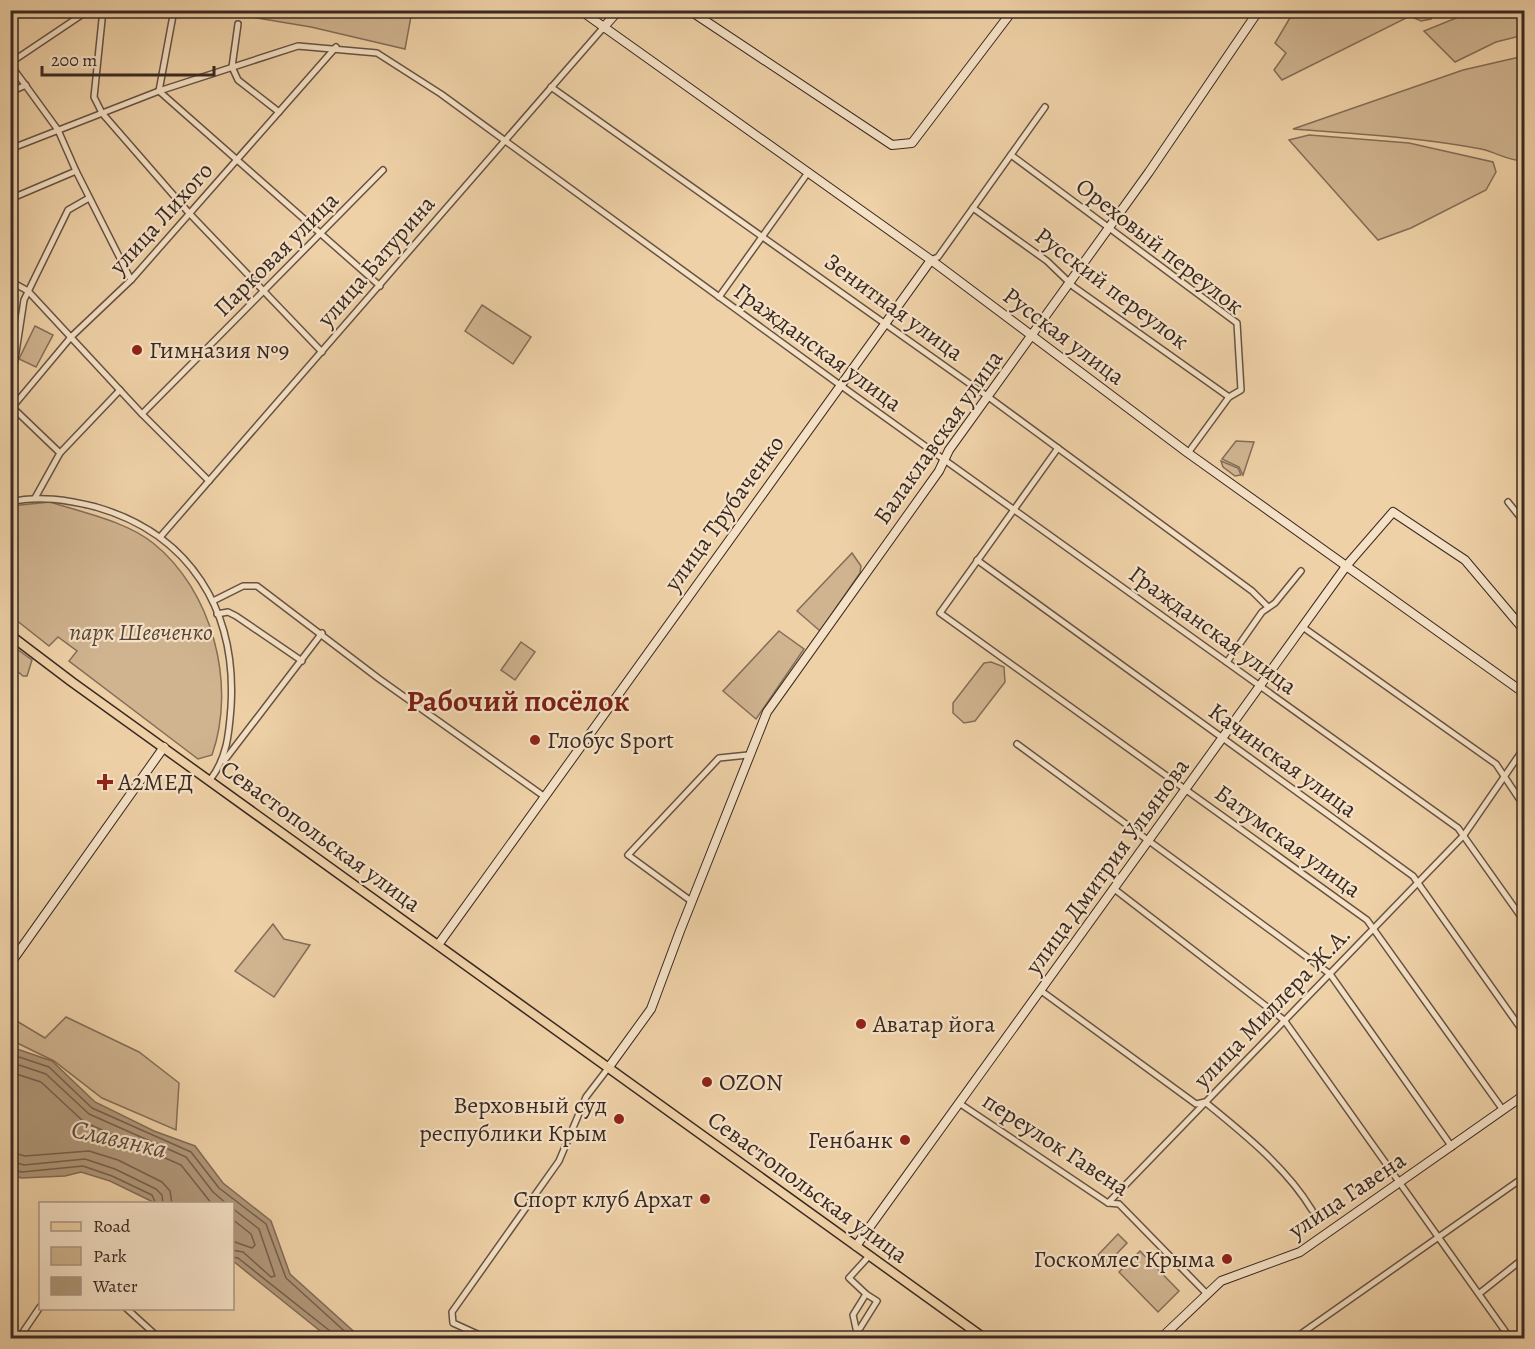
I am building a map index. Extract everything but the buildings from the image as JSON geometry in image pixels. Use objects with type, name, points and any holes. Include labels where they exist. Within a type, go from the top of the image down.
[{"type":"main road","name":"Русская улица","points":[[580,10],[807,174],[931,260],[1188,453],[1524,693]]},
{"type":"main road","name":"улица Батурина","points":[[603,28],[619,10]]},
{"type":"main road","points":[[689,10],[892,145],[912,143],[1013,10]]},
{"type":"main road","name":"Балаклавская улица","points":[[609,1067],[651,1009],[748,755],[767,712],[939,471],[987,396],[1259,10]]},
{"type":"main road","name":"улица Трубаченко","points":[[438,945],[931,260]]},
{"type":"main road","name":"улица Дмитрия Ульянова","points":[[856,1246],[1113,888],[1304,628],[1347,565],[1393,512],[1466,560],[1524,630]]},
{"type":"main road","name":"Севастопольская улица","points":[[10,635],[58,673],[609,1067],[977,1336]]},
{"type":"main road","points":[[10,964],[164,747]]},
{"type":"main road","name":"улица Гавена","points":[[1161,1338],[1221,1281],[1300,1252],[1524,1095]]},
{"type":"street","points":[[10,14],[15,10]]},
{"type":"street","points":[[89,10],[10,64],[58,130],[75,171],[131,280]]},
{"type":"street","points":[[103,10],[94,97],[102,113],[189,213],[322,352]]},
{"type":"street","points":[[174,10],[159,91],[380,286]]},
{"type":"street","points":[[238,24],[232,67],[238,80],[279,112]]},
{"type":"street","name":"улица Батурина","points":[[161,536],[603,28]]},
{"type":"street","name":"Гражданская улица","points":[[10,149],[159,91],[298,46],[336,47],[377,53],[441,94],[718,297],[1458,828],[1524,921]]},
{"type":"street","name":"улица Лихого","points":[[11,408],[71,337],[131,280],[336,47]]},
{"type":"street","points":[[10,92],[26,85]]},
{"type":"street","name":"Зенитная улица","points":[[551,87],[987,396],[1252,591],[1268,607]]},
{"type":"street","name":"улица Трубаченко","points":[[931,260],[938,257],[1045,107]]},
{"type":"street","name":"Ореховый переулок","points":[[1011,155],[1237,324],[1241,390],[1229,397]]},
{"type":"street","name":"Парковая улица","points":[[142,414],[321,236],[383,170]]},
{"type":"street","points":[[10,199],[75,171]]},
{"type":"street","points":[[718,297],[807,174]]},
{"type":"street","points":[[11,385],[24,300],[68,210],[89,198]]},
{"type":"street","name":"Русский переулок","points":[[973,208],[1047,261],[1068,282],[1229,397]]},
{"type":"street","points":[[10,281],[28,291],[142,414],[209,481]]},
{"type":"street","points":[[35,498],[60,453],[120,390]]},
{"type":"street","points":[[1188,453],[1229,397]]},
{"type":"street","points":[[11,408],[60,453]]},
{"type":"street","points":[[977,560],[1058,448]]},
{"type":"street","points":[[10,502],[35,498],[73,502],[104,510],[142,525],[161,536],[192,569],[213,601],[226,644],[231,680],[227,742],[222,765]]},
{"type":"street","points":[[1508,502],[1524,522]]},
{"type":"street","name":"Батумская улица","points":[[977,560],[940,613],[1187,789],[1373,927],[1503,1110]]},
{"type":"street","name":"Качинская улица","points":[[977,560],[1418,882],[1524,1033]]},
{"type":"street","points":[[1227,662],[1262,612],[1275,603],[1300,571]]},
{"type":"street","points":[[213,601],[252,584],[322,633],[378,678],[546,798]]},
{"type":"street","points":[[217,614],[232,613],[302,661]]},
{"type":"street","points":[[1304,628],[1496,764],[1524,806]]},
{"type":"street","points":[[210,780],[322,633]]},
{"type":"street","points":[[1017,744],[1330,974],[1452,1147]]},
{"type":"street","name":"улица Миллера Ж.А.","points":[[1108,1203],[1464,835],[1524,748]]},
{"type":"street","points":[[691,901],[628,855],[719,758],[748,755]]},
{"type":"street","points":[[1113,888],[1284,1020],[1510,1338]]},
{"type":"street","points":[[1040,990],[1196,1104],[1205,1102],[1240,1130],[1300,1190],[1312,1210]]},
{"type":"street","points":[[486,1338],[453,1323],[452,1312],[559,1161],[586,1097],[609,1067]]},
{"type":"street","name":"переулок Гавена","points":[[959,1103],[1108,1203],[1119,1204],[1207,1294]]},
{"type":"street","points":[[1295,1338],[1524,1177]]},
{"type":"street","points":[[856,1336],[877,1301],[849,1278],[870,1256]]},
{"type":"street","points":[[1480,1293],[1524,1258]]},
{"type":"street","points":[[856,1336],[853,1315],[866,1294]]},
{"type":"street","points":[[19,1338],[39,1308]]},
{"type":"street","points":[[128,1310],[159,1338]]},
{"type":"green space","points":[[215,11],[412,11],[405,49],[311,27]]},
{"type":"green space","points":[[1294,11],[1432,11],[1431,19],[1421,21],[1410,16],[1282,80],[1274,70],[1286,53],[1275,43]]},
{"type":"green space","points":[[1488,11],[1524,11],[1524,35],[1496,42],[1455,62],[1424,31],[1461,16],[1474,16]]},
{"type":"green space","points":[[1524,56],[1524,161],[1513,160],[1481,149],[1434,142],[1293,129],[1463,70]]},
{"type":"green space","points":[[1309,135],[1409,143],[1493,162],[1496,172],[1486,190],[1411,228],[1378,240],[1289,140]]},
{"type":"green space","points":[[482,305],[531,337],[513,364],[465,331]]},
{"type":"green space","points":[[35,326],[53,335],[36,367],[19,359]]},
{"type":"green space","points":[[1236,441],[1254,442],[1243,475],[1239,467],[1222,459]]},
{"type":"green space","points":[[1221,461],[1238,468],[1241,475],[1235,476],[1223,467]]},
{"type":"green space","name":"парк Шевченко","points":[[50,502],[104,518],[142,535],[174,563],[191,586],[214,640],[220,669],[222,699],[219,727],[212,755],[198,759],[69,661],[77,651],[58,637],[49,646],[11,616],[11,506]]},
{"type":"green space","points":[[852,553],[861,566],[860,573],[820,631],[797,611]]},
{"type":"green space","points":[[779,631],[804,649],[756,719],[723,691]]},
{"type":"green space","points":[[521,642],[535,652],[515,680],[501,670]]},
{"type":"green space","points":[[10,644],[32,660],[27,676],[23,676],[11,666]]},
{"type":"green space","points":[[991,662],[1004,667],[1005,682],[975,721],[964,723],[953,713],[953,703],[984,663]]},
{"type":"green space","points":[[273,924],[284,939],[310,945],[274,997],[235,971]]},
{"type":"green space","points":[[10,1017],[45,1038],[66,1017],[139,1052],[179,1083],[176,1130],[102,1098],[54,1061],[11,1040]]},
{"type":"green space","points":[[1118,1234],[1127,1243],[1107,1264],[1098,1255]]},
{"type":"green space","points":[[1140,1251],[1179,1291],[1158,1312],[1119,1272]]},
{"type":"water","name":"Славянка","points":[[11,1047],[52,1061],[95,1102],[154,1131],[195,1146],[223,1183],[271,1221],[290,1274],[361,1338],[329,1338],[234,1262],[234,1202],[153,1202],[110,1181],[81,1172],[65,1176],[21,1178],[11,1174]]},
{"type":"place","name":"Гимназия №9","points":[[137,350]]},
{"type":"place","name":"Глобус Sport","points":[[535,740]]},
{"type":"place","name":"А2МЕД","points":[[105,782]]},
{"type":"place","name":"Аватар йога","points":[[861,1024]]},
{"type":"place","name":"OZON","points":[[707,1082]]},
{"type":"place","name":"Верховный суд республики Крым","points":[[619,1119]]},
{"type":"place","name":"Генбанк","points":[[905,1140]]},
{"type":"place","name":"Спорт клуб Архат","points":[[705,1199]]},
{"type":"place","name":"Госкомлес Крыма","points":[[1227,1259]]},
{"type":"district","name":"Рабочий посёлок","points":[[518,701]]}]
